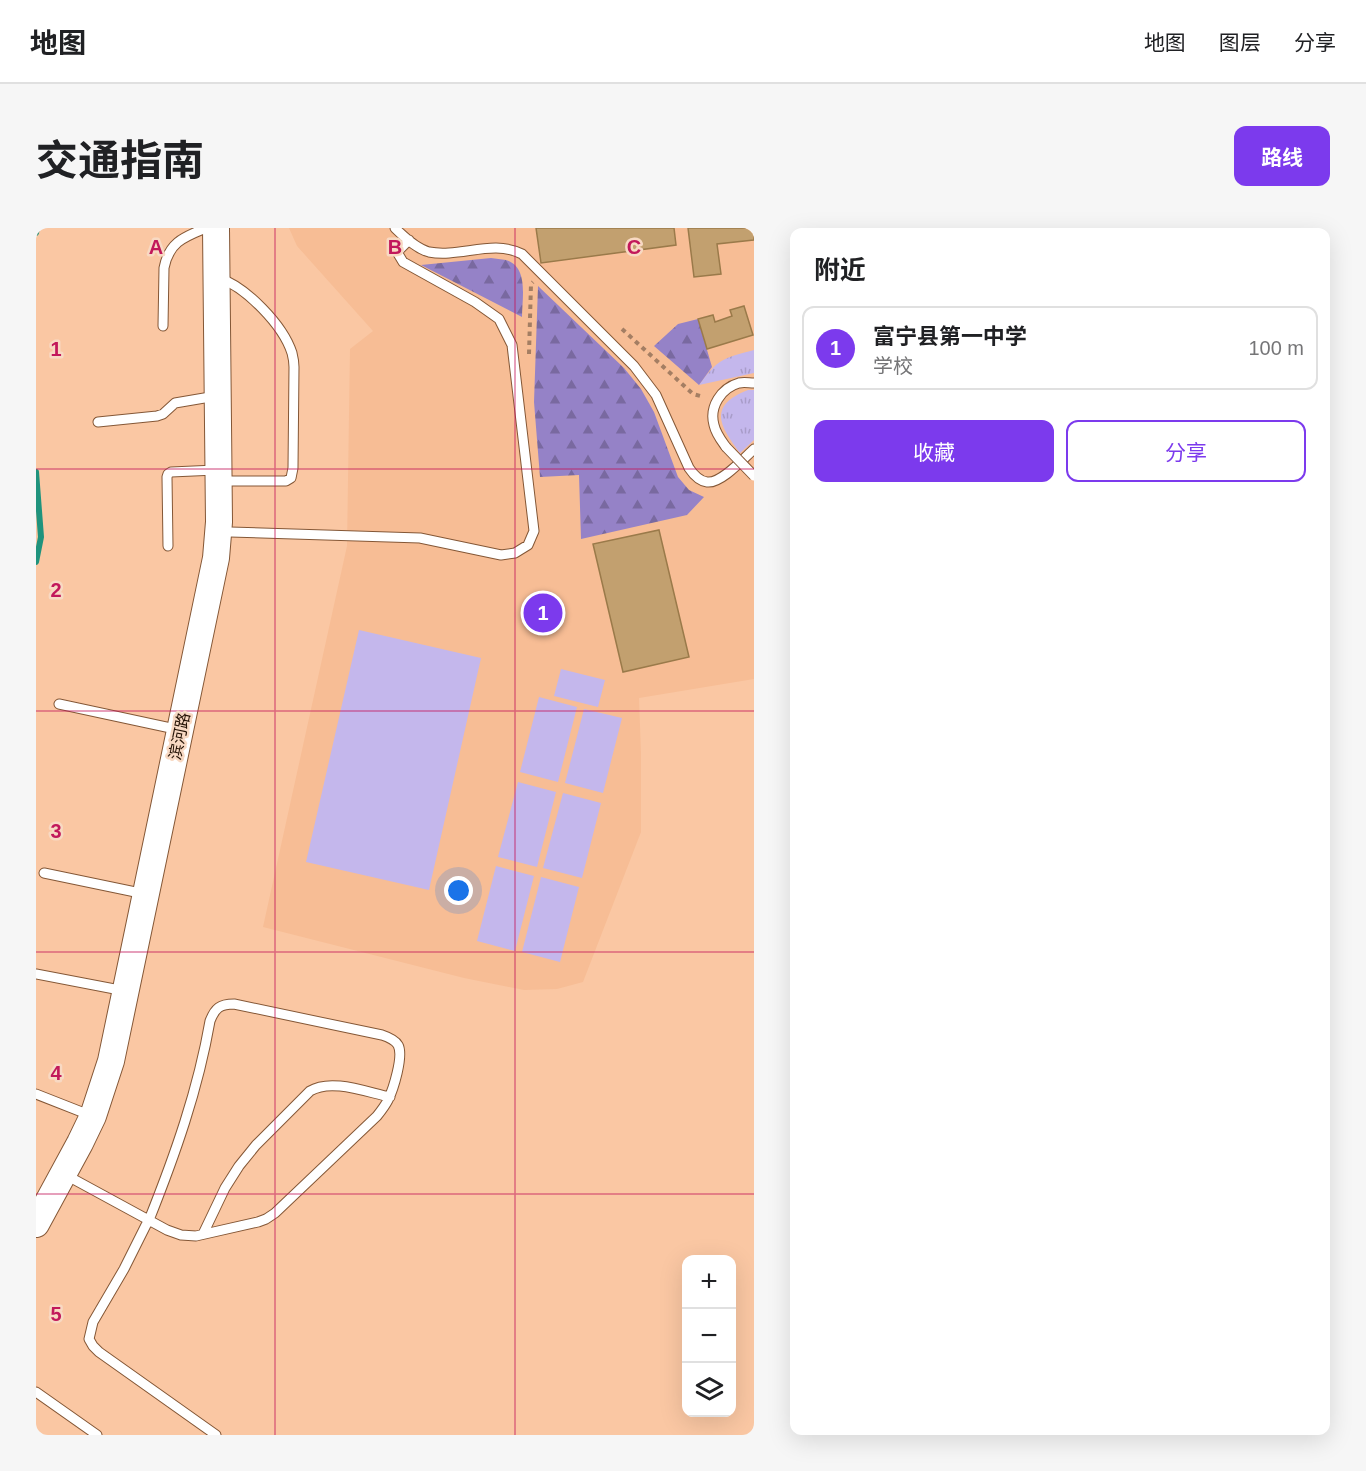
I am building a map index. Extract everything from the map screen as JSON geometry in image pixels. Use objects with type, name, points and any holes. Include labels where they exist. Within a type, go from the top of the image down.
[{"type":"street","name":"滨河路","points":[[36,1224],[93,1116],[111,1061],[216,558],[219,534],[216,228]]},
{"type":"lane","points":[[163,326],[166,258],[176,243],[206,228]]},
{"type":"lane","points":[[395,228],[428,252],[453,253],[498,248],[514,250],[522,254],[648,383],[656,395],[689,468],[700,479],[707,482],[716,481],[754,449]]},
{"type":"lane","points":[[230,532],[420,538],[501,555],[515,553],[528,545],[534,531],[512,345],[499,319],[475,302],[403,262],[397,252],[409,240]]},
{"type":"lane","points":[[168,546],[167,477],[171,472],[286,481],[291,478],[293,468],[294,367],[292,354],[280,330],[272,320],[240,288],[216,277]]},
{"type":"lane","points":[[754,383],[741,383],[722,393],[713,412],[714,428],[719,438],[754,476]]},
{"type":"lane","points":[[98,422],[157,416],[163,414],[175,403],[218,395]]},
{"type":"lane","points":[[59,704],[180,730]]},
{"type":"lane","points":[[44,873],[146,894]]},
{"type":"lane","points":[[36,974],[126,991]]},
{"type":"lane","points":[[64,1174],[149,1220],[181,1235],[196,1236],[258,1222],[271,1216],[377,1116],[390,1097],[400,1052],[398,1045],[382,1035],[234,1004],[225,1004],[212,1014],[196,1085],[165,1179],[149,1220],[93,1322],[89,1339],[99,1352],[216,1435]]},
{"type":"lane","points":[[203,1234],[238,1166],[310,1091],[317,1086],[336,1085],[390,1097]]},
{"type":"lane","points":[[36,1094],[93,1116]]},
{"type":"lane","points":[[36,1392],[97,1435]]},
{"type":"path","points":[[529,355],[531,284]]},
{"type":"path","points":[[622,329],[693,394]]},
{"type":"shaded area","points":[[289,228],[754,228],[754,679],[639,698],[641,832],[583,982],[557,989],[524,990],[464,978],[263,927],[347,546],[350,349],[373,331],[297,246]]},
{"type":"green space","points":[[491,258],[506,260],[518,269],[523,284],[522,317],[421,265]]},
{"type":"green space","points":[[538,286],[624,368],[641,389],[654,412],[678,477],[689,490],[704,497],[687,515],[581,539],[579,475],[540,477],[534,402]]},
{"type":"green space","points":[[698,319],[712,367],[699,385],[654,346],[678,324]]},
{"type":"green space","points":[[754,350],[754,373],[699,385],[722,361]]},
{"type":"green space","points":[[748,390],[754,390],[754,440],[740,453],[727,434],[721,417],[722,410],[727,403]]},
{"type":"green space","points":[[359,630],[481,658],[429,890],[306,862]]},
{"type":"green space","points":[[561,669],[605,680],[598,707],[554,696]]},
{"type":"green space","points":[[539,697],[577,707],[558,782],[520,772]]},
{"type":"green space","points":[[584,709],[622,718],[603,793],[565,783]]},
{"type":"green space","points":[[518,782],[556,792],[537,867],[498,857]]},
{"type":"green space","points":[[563,793],[601,803],[582,878],[543,868]]},
{"type":"green space","points":[[496,866],[534,876],[515,951],[477,941]]},
{"type":"green space","points":[[541,877],[579,887],[560,962],[522,952]]},
{"type":"building","points":[[536,228],[674,228],[676,245],[541,263]]},
{"type":"building","points":[[688,228],[754,228],[754,240],[717,244],[721,274],[694,277]]},
{"type":"building","points":[[744,306],[753,335],[707,349],[698,319],[713,315],[715,322],[732,316],[730,310]]},
{"type":"building","points":[[659,530],[689,657],[623,672],[593,544]]},
{"type":"waterway","points":[[36,233],[37,228]]},
{"type":"waterway","points":[[36,472],[41,537],[36,562]]},
{"type":"place","name":"富宁县第一中学","points":[[543,613]]}]
